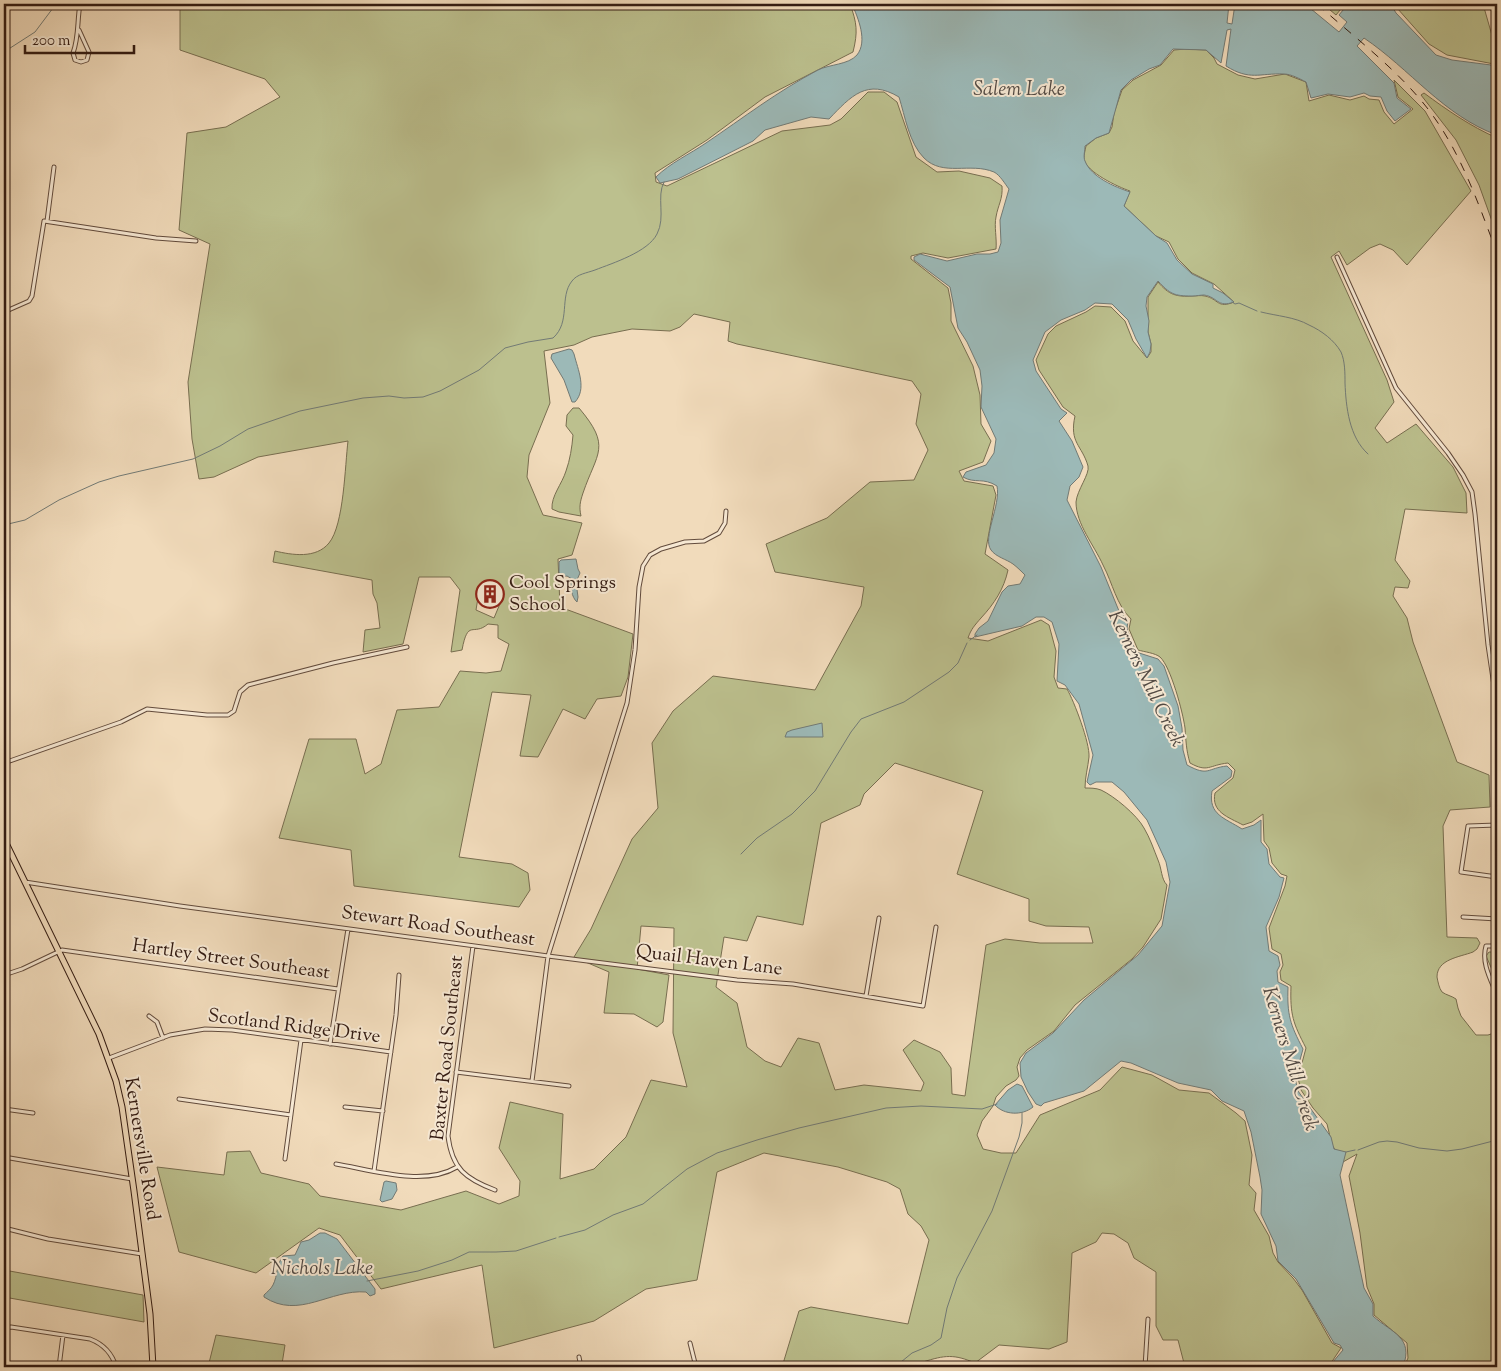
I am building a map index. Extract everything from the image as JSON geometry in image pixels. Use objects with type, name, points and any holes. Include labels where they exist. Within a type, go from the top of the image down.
[{"type":"highway","points":[[1493,4],[1497,18]]},
{"type":"main road","name":"Kernersville Road","points":[[4,839],[109,1058],[122,1107],[150,1314],[153,1367]]},
{"type":"street","points":[[80,4],[79,30],[81,47]]},
{"type":"street","points":[[79,30],[81,47]]},
{"type":"street","points":[[81,47],[89,52],[89,56],[85,61],[81,62],[74,58],[73,53],[81,47]]},
{"type":"street","points":[[4,312],[30,301],[32,296],[44,221],[47,221],[54,167]]},
{"type":"street","points":[[47,221],[196,241]]},
{"type":"street","points":[[1337,256],[1396,388],[1448,453],[1472,492],[1488,646],[1497,706]]},
{"type":"street","name":"Stewart Road Southeast","points":[[24,882],[180,906],[548,956],[627,703],[635,650],[639,587],[643,566],[650,555],[661,549],[685,542],[704,541],[719,533],[725,523],[726,511]]},
{"type":"street","points":[[4,764],[121,722],[148,709],[207,715],[228,715],[234,710],[240,692],[248,686],[333,663],[407,647]]},
{"type":"street","points":[[1497,825],[1468,826],[1461,872],[1497,877]]},
{"type":"street","points":[[1463,917],[1497,919]]},
{"type":"street","points":[[866,996],[879,918]]},
{"type":"street","name":"Quail Haven Lane","points":[[548,956],[737,980],[793,984],[923,1006],[936,927]]},
{"type":"street","name":"Hartley Street Southeast","points":[[59,952],[62,950],[161,963],[338,989],[348,929]]},
{"type":"street","name":"Baxter Road Southeast","points":[[473,946],[448,1136],[457,1167],[476,1183],[495,1190]]},
{"type":"street","points":[[1497,946],[1486,946],[1484,962],[1497,995]]},
{"type":"street","points":[[4,975],[59,952]]},
{"type":"street","points":[[532,1081],[548,956]]},
{"type":"street","points":[[374,1170],[397,1009],[399,975]]},
{"type":"street","points":[[330,1044],[338,989]]},
{"type":"street","points":[[148,1016],[157,1022],[163,1038]]},
{"type":"street","name":"Scotland Ridge Drive","points":[[109,1058],[187,1031],[214,1028],[391,1052]]},
{"type":"street","points":[[285,1159],[301,1040]]},
{"type":"street","points":[[456,1072],[569,1086]]},
{"type":"street","points":[[179,1098],[291,1115]]},
{"type":"street","points":[[345,1107],[382,1111]]},
{"type":"street","points":[[4,1109],[33,1113]]},
{"type":"street","points":[[4,1157],[132,1179]]},
{"type":"street","points":[[336,1164],[406,1176],[436,1175],[457,1167]]},
{"type":"street","points":[[4,1228],[48,1239],[142,1254]]},
{"type":"street","points":[[1145,1367],[1148,1319]]},
{"type":"street","points":[[4,1328],[11,1327],[90,1339],[101,1344],[112,1356],[116,1367]]},
{"type":"street","points":[[59,1367],[63,1335]]},
{"type":"street","points":[[690,1343],[696,1367]]},
{"type":"street","points":[[579,1357],[581,1367]]},
{"type":"street","points":[[927,1365],[940,1367]]},
{"type":"green space","points":[[180,4],[850,4],[856,28],[853,52],[765,97],[707,140],[655,173],[656,182],[667,186],[782,131],[830,125],[841,119],[868,92],[884,92],[897,102],[916,157],[937,172],[959,171],[990,178],[1002,186],[995,221],[996,249],[948,258],[923,253],[911,256],[911,259],[948,288],[951,303],[951,321],[973,366],[980,395],[981,424],[991,441],[983,462],[959,471],[964,481],[993,486],[996,495],[985,554],[1008,570],[998,596],[973,627],[968,638],[988,641],[1041,620],[1049,625],[1056,651],[1054,677],[1058,688],[1067,689],[1070,695],[1081,722],[1089,751],[1085,788],[1101,790],[1125,806],[1136,817],[1148,836],[1167,885],[1161,919],[1143,947],[1132,959],[1075,1005],[1054,1031],[1027,1050],[1020,1058],[1017,1067],[1019,1076],[996,1097],[993,1106],[982,1121],[977,1135],[983,1149],[1001,1153],[1016,1153],[1040,1115],[1100,1090],[1122,1067],[1152,1075],[1179,1090],[1209,1093],[1245,1121],[1252,1155],[1249,1185],[1256,1193],[1254,1210],[1269,1236],[1273,1253],[1278,1262],[1302,1290],[1332,1343],[1341,1348],[1329,1367],[1185,1367],[1178,1340],[1163,1340],[1156,1326],[1156,1272],[1134,1258],[1128,1243],[1114,1234],[1102,1233],[1096,1242],[1072,1253],[1067,1342],[1049,1349],[999,1345],[975,1363],[949,1356],[923,1362],[924,1367],[782,1367],[799,1311],[811,1307],[908,1324],[929,1240],[921,1226],[908,1214],[900,1189],[887,1182],[838,1167],[764,1153],[717,1172],[697,1280],[646,1289],[594,1321],[494,1348],[482,1265],[381,1289],[340,1235],[319,1228],[256,1273],[179,1252],[157,1167],[224,1175],[227,1152],[250,1151],[261,1173],[309,1184],[320,1196],[401,1210],[466,1191],[499,1204],[519,1196],[520,1181],[499,1148],[510,1102],[563,1114],[560,1179],[594,1169],[626,1137],[651,1080],[687,1087],[673,1033],[674,928],[641,926],[637,969],[669,975],[663,1022],[657,1027],[634,1014],[604,1013],[609,972],[574,957],[591,929],[632,839],[658,808],[652,743],[673,711],[713,676],[815,690],[861,606],[864,587],[775,572],[766,544],[827,518],[870,482],[914,480],[928,450],[916,424],[921,394],[912,381],[737,344],[728,341],[730,322],[694,314],[680,327],[670,331],[632,329],[592,337],[574,345],[544,351],[550,403],[529,455],[527,477],[543,515],[582,523],[572,555],[558,559],[560,607],[633,634],[628,677],[621,696],[597,699],[585,719],[563,709],[538,757],[520,756],[531,695],[492,692],[459,857],[512,864],[528,873],[530,890],[519,907],[354,886],[351,850],[279,838],[309,739],[356,739],[365,774],[381,764],[397,710],[439,707],[460,671],[486,673],[501,671],[509,644],[498,638],[498,625],[488,624],[483,628],[469,631],[466,634],[462,650],[451,652],[460,590],[450,577],[419,577],[403,644],[363,652],[365,630],[380,628],[372,580],[273,562],[275,551],[289,554],[311,554],[324,548],[329,543],[338,523],[341,509],[348,441],[258,457],[214,477],[199,479],[192,439],[188,382],[210,244],[179,230],[187,133],[226,127],[280,97],[265,79],[180,50]],"holes":[[[480,585],[493,586],[504,594],[494,618],[476,610]],[[895,763],[983,791],[957,874],[1029,899],[1029,921],[1046,926],[1089,927],[1093,943],[1040,943],[1005,939],[986,945],[965,1096],[952,1094],[951,1068],[940,1052],[914,1040],[903,1050],[924,1083],[921,1091],[864,1085],[835,1090],[819,1043],[798,1038],[781,1067],[765,1061],[747,1047],[737,1003],[716,987],[724,937],[747,941],[757,916],[803,925],[821,823],[860,805],[864,794]]]},
{"type":"green space","points":[[1323,4],[1345,4],[1336,15]]},
{"type":"green space","points":[[1400,4],[1483,4],[1497,53],[1497,70],[1494,64],[1447,55],[1429,44],[1397,8]]},
{"type":"green space","points":[[1174,50],[1206,50],[1217,64],[1238,75],[1255,79],[1285,74],[1306,82],[1309,101],[1329,95],[1350,100],[1364,96],[1369,99],[1379,100],[1384,112],[1394,124],[1413,109],[1398,97],[1394,80],[1425,111],[1471,191],[1407,265],[1393,250],[1380,244],[1370,248],[1347,265],[1339,251],[1331,257],[1387,380],[1394,402],[1375,428],[1387,443],[1416,424],[1453,467],[1466,493],[1467,513],[1405,509],[1395,560],[1410,581],[1408,588],[1395,587],[1393,596],[1407,618],[1413,642],[1457,762],[1489,775],[1490,807],[1450,810],[1443,826],[1447,937],[1477,938],[1480,943],[1473,952],[1445,962],[1438,971],[1437,977],[1442,992],[1456,999],[1461,1016],[1476,1035],[1488,1035],[1497,1032],[1497,1367],[1404,1367],[1408,1358],[1407,1343],[1374,1315],[1374,1304],[1367,1287],[1360,1233],[1349,1176],[1357,1154],[1343,1162],[1332,1145],[1327,1124],[1301,1090],[1298,1078],[1306,1048],[1293,1019],[1291,986],[1281,980],[1280,972],[1283,965],[1281,954],[1272,949],[1269,928],[1287,876],[1281,874],[1272,863],[1269,848],[1264,841],[1263,814],[1252,822],[1243,825],[1226,816],[1216,805],[1214,800],[1215,793],[1233,778],[1235,770],[1228,763],[1201,768],[1190,763],[1182,712],[1168,670],[1160,657],[1138,650],[1129,629],[1131,619],[1118,600],[1079,518],[1076,502],[1088,466],[1075,438],[1075,416],[1063,407],[1039,370],[1036,360],[1048,334],[1056,326],[1095,306],[1111,307],[1125,321],[1133,341],[1147,358],[1151,352],[1148,332],[1148,297],[1158,282],[1166,290],[1177,295],[1210,297],[1221,304],[1234,302],[1214,284],[1192,273],[1178,259],[1169,242],[1156,236],[1124,206],[1130,191],[1096,174],[1086,164],[1084,159],[1086,146],[1096,138],[1109,133],[1122,90],[1133,80],[1161,65]]},
{"type":"green space","points":[[1424,93],[1441,106],[1497,138],[1497,235],[1479,185],[1456,140],[1421,95]]},
{"type":"green space","points":[[573,408],[579,408],[596,432],[599,450],[581,499],[581,516],[552,509],[553,499],[570,458],[573,435],[566,426],[567,415]]},
{"type":"green space","points":[[1489,952],[1497,952],[1497,975],[1494,974],[1486,956]]},
{"type":"green space","points":[[4,1270],[143,1295],[144,1322],[4,1297]]},
{"type":"green space","points":[[216,1335],[285,1345],[282,1364],[285,1367],[208,1367]]},
{"type":"water","name":"Salem Lake","points":[[852,4],[1229,4],[1227,23],[1232,24],[1235,4],[1305,4],[1339,32],[1347,22],[1339,15],[1348,4],[1395,4],[1393,8],[1396,13],[1436,55],[1452,60],[1491,65],[1497,78],[1497,135],[1478,127],[1460,116],[1364,38],[1357,46],[1394,83],[1397,98],[1411,109],[1395,121],[1387,111],[1381,97],[1370,96],[1364,93],[1350,97],[1328,94],[1311,98],[1306,82],[1292,76],[1284,74],[1248,75],[1234,71],[1226,66],[1231,29],[1227,30],[1221,63],[1206,50],[1173,49],[1160,65],[1149,69],[1131,80],[1121,90],[1109,133],[1096,138],[1085,146],[1084,159],[1088,167],[1098,177],[1130,192],[1124,206],[1156,236],[1167,243],[1177,260],[1192,274],[1213,284],[1213,288],[1234,302],[1224,304],[1204,295],[1176,295],[1158,281],[1147,297],[1148,332],[1151,344],[1147,358],[1128,320],[1112,304],[1095,303],[1085,310],[1061,320],[1045,332],[1033,360],[1036,371],[1061,409],[1067,413],[1059,421],[1072,441],[1083,467],[1079,477],[1070,486],[1067,500],[1101,567],[1119,611],[1128,620],[1127,629],[1136,652],[1158,659],[1164,666],[1178,706],[1183,750],[1187,765],[1204,771],[1227,766],[1232,771],[1231,777],[1212,791],[1211,799],[1215,811],[1242,829],[1254,825],[1261,820],[1261,842],[1267,849],[1269,864],[1280,877],[1284,878],[1279,897],[1266,927],[1269,951],[1278,956],[1280,965],[1277,971],[1278,982],[1288,987],[1290,1019],[1303,1049],[1295,1078],[1298,1091],[1331,1137],[1334,1149],[1346,1152],[1340,1175],[1364,1288],[1373,1304],[1373,1316],[1394,1332],[1403,1342],[1406,1349],[1406,1357],[1403,1367],[1331,1367],[1343,1350],[1340,1345],[1334,1343],[1296,1279],[1278,1261],[1276,1246],[1261,1214],[1262,1190],[1260,1177],[1251,1132],[1244,1111],[1222,1101],[1211,1090],[1178,1083],[1131,1063],[1121,1061],[1084,1091],[1044,1103],[1041,1106],[1036,1104],[1021,1077],[1020,1063],[1026,1053],[1053,1033],[1084,1000],[1138,955],[1162,926],[1170,882],[1166,862],[1147,820],[1124,792],[1112,782],[1096,782],[1090,785],[1087,782],[1093,755],[1079,704],[1065,685],[1057,681],[1059,644],[1052,622],[1044,617],[1036,617],[1022,626],[975,637],[979,628],[988,621],[1002,592],[1008,586],[1020,584],[1025,575],[1013,564],[993,552],[989,545],[990,529],[998,494],[997,486],[992,483],[963,477],[966,472],[986,465],[994,453],[996,439],[981,407],[982,386],[980,370],[958,328],[950,287],[914,260],[914,257],[920,254],[947,261],[977,254],[998,252],[1001,243],[1000,220],[1009,189],[994,172],[985,169],[948,168],[931,164],[919,152],[911,137],[899,97],[878,89],[860,92],[845,103],[829,119],[811,117],[765,130],[753,141],[678,179],[660,183],[656,177],[674,163],[789,87],[818,70],[844,63],[857,55],[862,43],[862,36]]},
{"type":"water","points":[[569,349],[574,354],[581,385],[579,397],[575,402],[572,402],[564,380],[551,358],[552,354]]},
{"type":"water","points":[[576,559],[580,573],[576,582],[577,602],[572,591],[572,579],[567,576],[561,577],[559,572],[559,562],[561,560]]},
{"type":"water","points":[[822,723],[823,737],[785,737],[787,732],[792,730]]},
{"type":"water","points":[[1017,1084],[1022,1086],[1033,1107],[1024,1112],[1013,1113],[1003,1111],[995,1105],[1008,1090]]},
{"type":"water","points":[[384,1182],[396,1183],[397,1190],[392,1199],[382,1202],[380,1200]]},
{"type":"water","name":"Nichols Lake","points":[[320,1233],[325,1233],[337,1239],[375,1289],[375,1294],[370,1296],[366,1292],[353,1292],[302,1305],[290,1306],[264,1297],[273,1285],[283,1256],[295,1255],[301,1242],[309,1240]]},
{"type":"waterway","points":[[4,52],[35,32],[56,4]]},
{"type":"waterway","points":[[4,525],[25,520],[59,500],[99,482],[193,459],[220,446],[248,429],[300,411],[363,398],[389,396],[404,398],[423,397],[440,391],[479,370],[505,348],[553,338],[562,325],[566,294],[572,281],[582,274],[629,256],[646,246],[657,234],[661,221],[661,194],[664,182]]},
{"type":"waterway","points":[[1232,302],[1257,311]]},
{"type":"waterway","points":[[1261,312],[1304,322],[1323,333],[1338,348],[1344,363],[1346,402],[1350,421],[1357,439],[1368,454]]},
{"type":"waterway","points":[[970,640],[977,635]]},
{"type":"waterway","points":[[741,854],[757,838],[792,814],[815,791],[861,719],[904,702],[949,672],[958,663],[967,643]]},
{"type":"waterway","points":[[559,1237],[585,1230],[613,1215],[643,1204],[687,1169],[717,1153],[757,1140],[799,1128],[886,1108],[921,1106],[982,1109],[997,1104]]},
{"type":"waterway","points":[[903,1367],[901,1362],[912,1353],[931,1345],[941,1338],[947,1308],[957,1278],[992,1211],[1019,1137],[1022,1113]]},
{"type":"waterway","points":[[1358,1150],[1387,1141],[1419,1148],[1447,1151],[1497,1140]]},
{"type":"waterway","points":[[1346,1152],[1355,1150]]},
{"type":"waterway","points":[[367,1281],[418,1271],[452,1260],[469,1252],[516,1251],[556,1238]]},
{"type":"railway","points":[[1317,4],[1403,80],[1440,125],[1476,197],[1497,253]]},
{"type":"place","name":"Cool Springs School","points":[[490,594]]},
{"type":"water label","name":"Kerners Mill Creek","points":[[1145,679]]},
{"type":"water label","name":"Kerners Mill Creek","points":[[1289,1059]]}]
